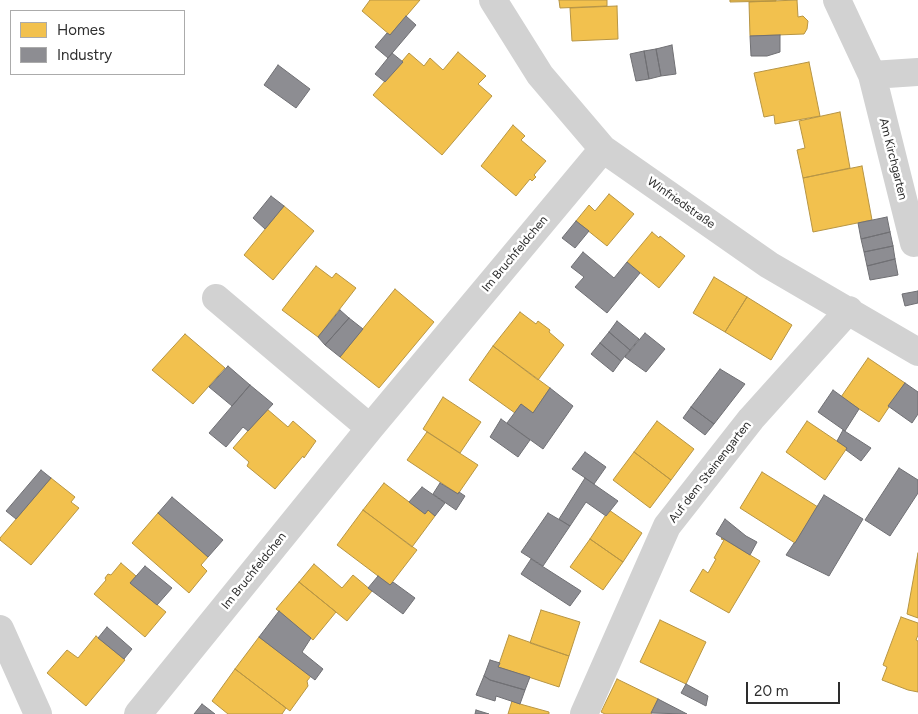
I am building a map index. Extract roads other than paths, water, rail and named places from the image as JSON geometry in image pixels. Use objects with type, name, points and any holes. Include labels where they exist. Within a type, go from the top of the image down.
[{"type":"street","name":"Winfriedstraße","points":[[494,0],[540,75],[603,149],[769,265],[918,352]]},
{"type":"street","name":"Am Kirchgarten","points":[[837,0],[872,75],[914,242]]},
{"type":"street","points":[[872,75],[918,72]]},
{"type":"street","name":"Im Bruchfeldchen","points":[[138,714],[370,428],[603,149]]},
{"type":"street","points":[[216,298],[370,428]]},
{"type":"street","name":"Auf dem Steinengarten","points":[[584,714],[667,526],[751,419],[849,310]]},
{"type":"street","points":[[0,629],[38,714]]}]
